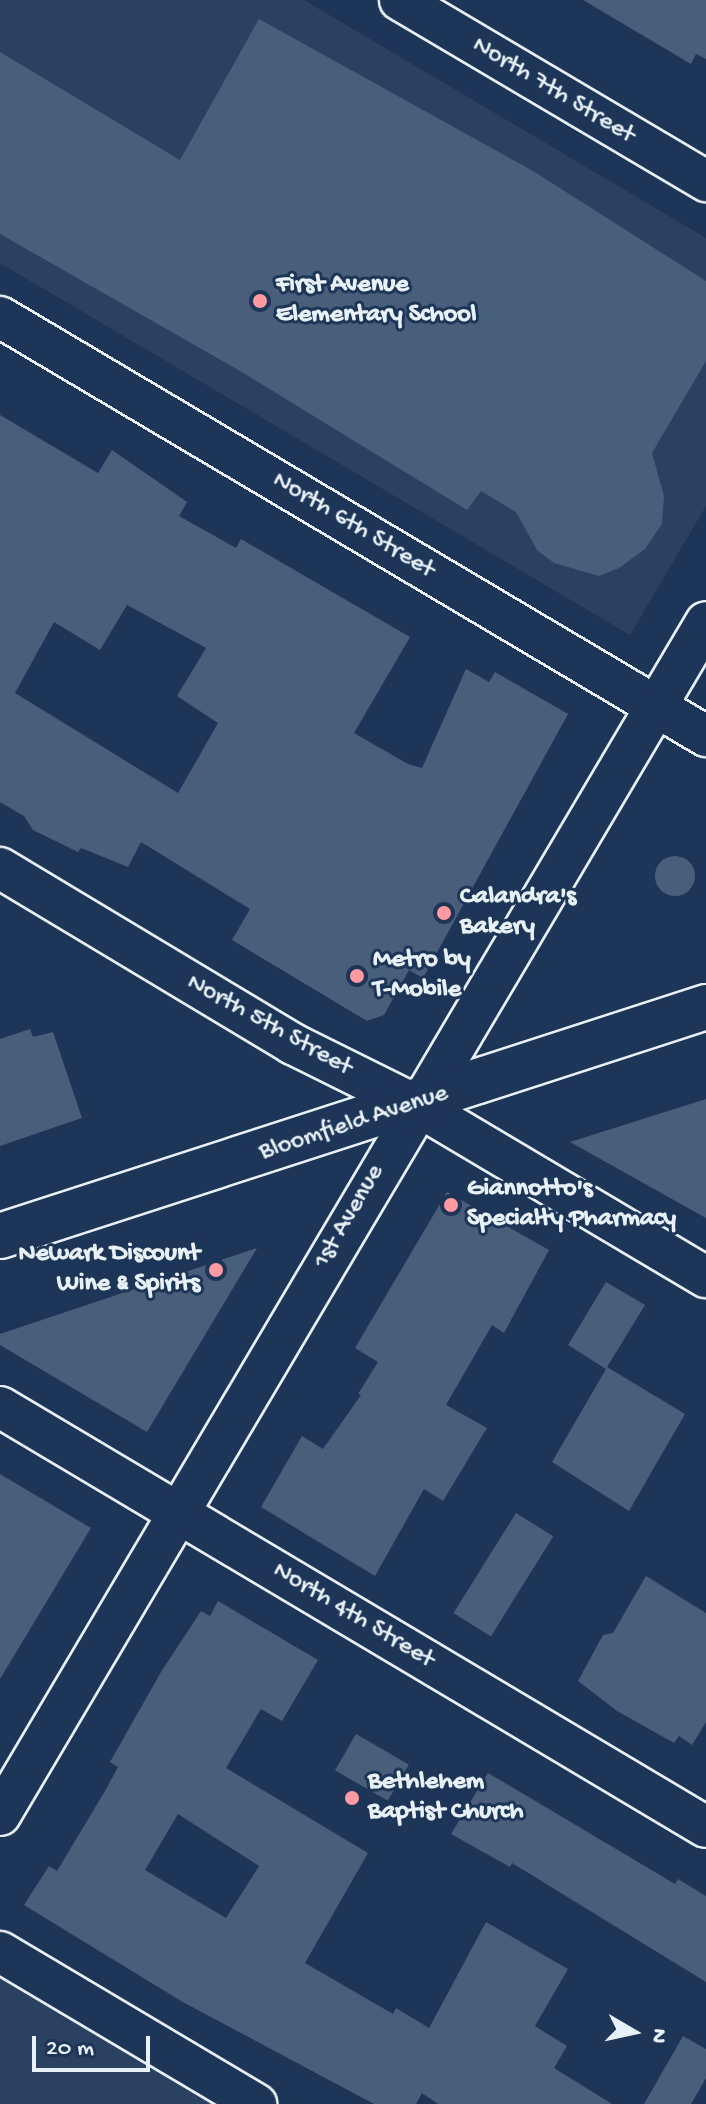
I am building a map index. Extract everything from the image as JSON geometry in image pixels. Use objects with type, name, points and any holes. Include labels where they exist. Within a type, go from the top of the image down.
[{"type":"main road","name":"Bloomfield Avenue","points":[[0,1236],[416,1105],[706,1007]]},
{"type":"street","name":"North 7th Street","points":[[400,0],[706,181]]},
{"type":"street","name":"North 6th Street","points":[[0,317],[706,736]]},
{"type":"street","name":"1st Avenue","points":[[0,1815],[416,1105],[493,985],[706,622]]},
{"type":"street","name":"North 5th Street","points":[[0,868],[293,1044],[416,1105],[706,1277]]},
{"type":"street","name":"North 4th Street","points":[[0,1407],[706,1827]]},
{"type":"street","points":[[0,1952],[256,2104]]},
{"type":"shaded area","name":"First Avenue Elementary School","points":[[0,0],[304,0],[706,238],[706,506],[630,635],[0,263]]},
{"type":"shaded area","points":[[0,1961],[241,2104],[0,2104]]},
{"type":"building","points":[[583,0],[706,0],[706,59],[696,54],[691,64]]},
{"type":"building","name":"First Avenue Elementary School","points":[[259,19],[533,171],[706,281],[706,361],[652,453],[664,496],[662,524],[645,549],[619,568],[599,576],[554,563],[537,550],[516,512],[481,491],[467,510],[240,371],[0,234],[0,52],[180,160]]},
{"type":"building","points":[[0,415],[98,473],[112,450],[187,502],[179,516],[236,548],[241,539],[410,637],[354,733],[408,764],[422,768],[466,669],[489,682],[495,672],[568,714],[423,978],[409,970],[384,1015],[367,1021],[232,940],[250,909],[141,842],[128,867],[81,848],[78,852],[33,830],[24,816],[0,802]],"holes":[[[127,605],[206,648],[177,696],[218,723],[178,793],[15,693],[54,622],[100,650]]]},
{"type":"building","points":[[675,856],[689,862],[695,876],[689,890],[675,896],[661,890],[655,876],[661,862]]},
{"type":"building","points":[[30,1029],[33,1037],[53,1032],[82,1118],[0,1146],[0,1039]]},
{"type":"building","points":[[706,1099],[706,1218],[570,1142]]},
{"type":"building","points":[[447,1192],[549,1250],[504,1333],[492,1325],[446,1405],[487,1428],[443,1501],[424,1489],[375,1576],[261,1507],[302,1436],[323,1449],[361,1395],[358,1394],[378,1362],[355,1348]]},
{"type":"building","points":[[257,1248],[147,1432],[0,1345],[0,1334]]},
{"type":"building","points":[[606,1282],[645,1305],[607,1367],[685,1414],[629,1511],[552,1462],[606,1369],[568,1345]]},
{"type":"building","points":[[0,1474],[91,1528],[0,1679]]},
{"type":"building","points":[[516,1513],[553,1536],[491,1636],[453,1613]]},
{"type":"building","points":[[646,1576],[706,1613],[706,1722],[692,1745],[679,1736],[674,1743],[617,1711],[578,1681],[603,1635],[613,1633]]},
{"type":"building","points":[[218,1601],[318,1660],[282,1721],[261,1709],[226,1768],[368,1853],[305,1963],[393,2014],[396,2008],[429,2028],[486,1922],[568,1969],[535,2026],[567,2046],[554,2068],[612,2104],[438,2104],[422,2093],[416,2104],[374,2104],[181,2001],[24,1905],[49,1866],[57,1871],[105,1791],[118,1767],[110,1762],[161,1672],[201,1611],[210,1616]],"holes":[[[178,1814],[259,1866],[226,1918],[145,1870]]]},
{"type":"building","points":[[356,1734],[409,1764],[388,1801],[335,1770]]},
{"type":"building","points":[[488,1773],[675,1884],[678,1879],[706,1896],[706,1982],[512,1863],[510,1867],[451,1834]]},
{"type":"building","points":[[683,2036],[706,2049],[706,2078],[691,2104],[644,2104]]},
{"type":"place","name":"First Avenue Elementary School","points":[[260,301]]},
{"type":"place","name":"Calandra's Bakery","points":[[444,913]]},
{"type":"place","name":"Metro by T-Mobile","points":[[357,976]]},
{"type":"place","name":"Giannotto's Specialty Pharmacy","points":[[451,1205]]},
{"type":"place","name":"Newark Discount Wine & Spirits","points":[[216,1270]]},
{"type":"place","name":"Bethlehem Baptist Church","points":[[352,1798]]}]
